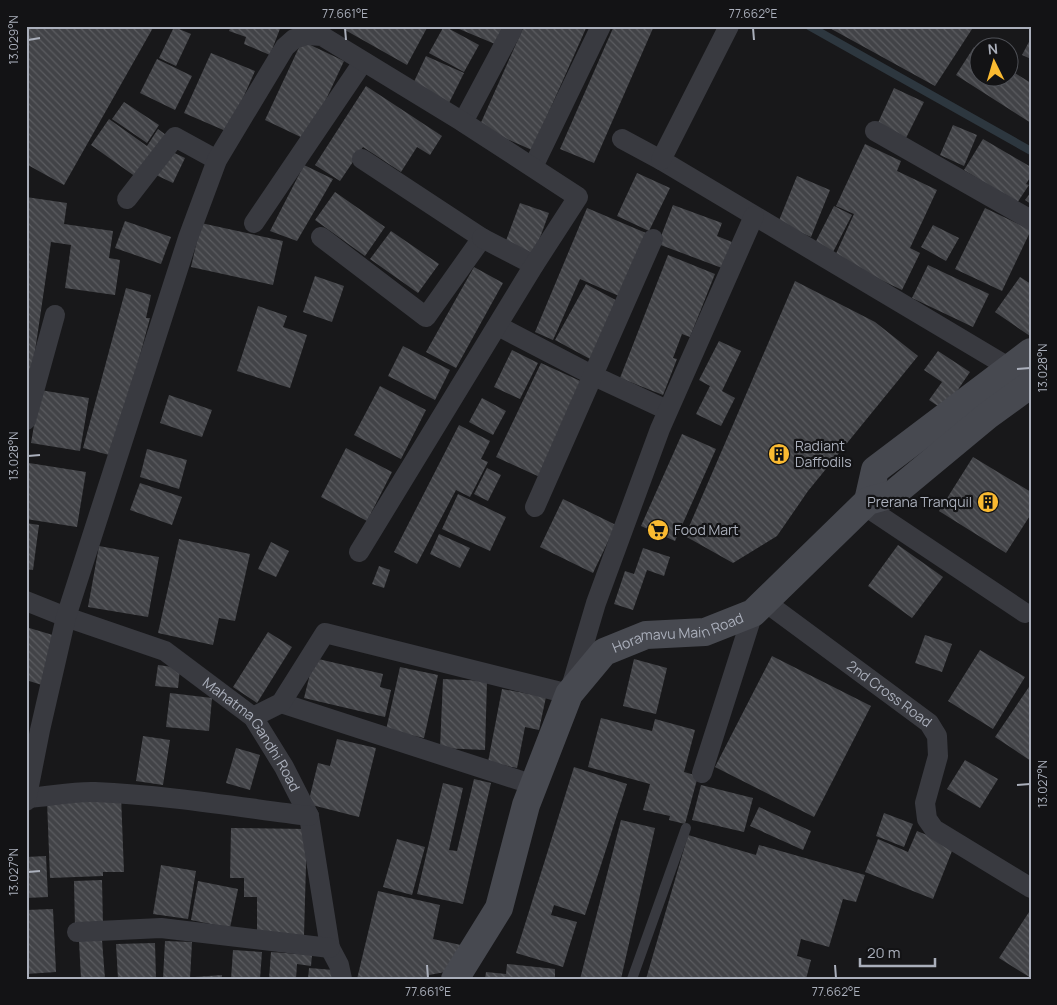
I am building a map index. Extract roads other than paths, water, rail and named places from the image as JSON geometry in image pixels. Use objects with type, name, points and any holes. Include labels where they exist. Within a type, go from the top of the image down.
[{"type":"main road","points":[[866,504],[875,470],[1024,368]]},
{"type":"main road","name":"Horamavu Main Road","points":[[455,979],[499,908],[526,805],[569,694],[604,652],[646,635],[705,632],[759,607],[866,504]]},
{"type":"street","points":[[533,167],[601,26]]},
{"type":"street","points":[[660,160],[729,26]]},
{"type":"street","points":[[463,122],[512,30]]},
{"type":"street","points":[[309,816],[152,796],[94,792],[72,792],[27,799],[40,730],[66,617],[188,238],[217,160],[278,57],[294,39],[307,35],[322,36],[463,122],[578,196],[359,552]]},
{"type":"street","points":[[254,223],[363,62]]},
{"type":"street","points":[[875,131],[1031,220]]},
{"type":"street","points":[[127,199],[175,136],[217,160]]},
{"type":"street","points":[[622,139],[754,216],[1024,368]]},
{"type":"street","points":[[362,159],[482,238],[534,265]]},
{"type":"street","points":[[253,717],[281,703],[325,633],[569,694],[596,603],[667,410],[754,216]]},
{"type":"street","points":[[321,237],[426,317],[482,238]]},
{"type":"street","points":[[536,507],[653,239]]},
{"type":"street","points":[[26,420],[55,316]]},
{"type":"street","points":[[498,326],[594,376],[667,410]]},
{"type":"street","points":[[866,504],[1024,613]]},
{"type":"street","name":"Mahatma Gandhi Road","points":[[26,601],[66,617],[165,651],[253,717],[284,767],[309,816],[330,948],[339,965],[342,979]]},
{"type":"street","points":[[702,773],[759,607]]},
{"type":"street","name":"2nd Cross Road","points":[[759,607],[929,723],[938,736],[938,756],[924,803],[927,819],[934,829],[1031,888]]},
{"type":"street","points":[[281,703],[534,785]]},
{"type":"street","points":[[77,932],[161,928],[330,948]]},
{"type":"lane","points":[[632,979],[686,828]]},
{"type":"waterway","points":[[809,26],[1031,151]]},
{"type":"place","name":"Radiant Daffodils","points":[[779,454]]},
{"type":"place","name":"Prerana Tranquil","points":[[988,502]]},
{"type":"place","name":"Food Mart","points":[[658,530]]}]
